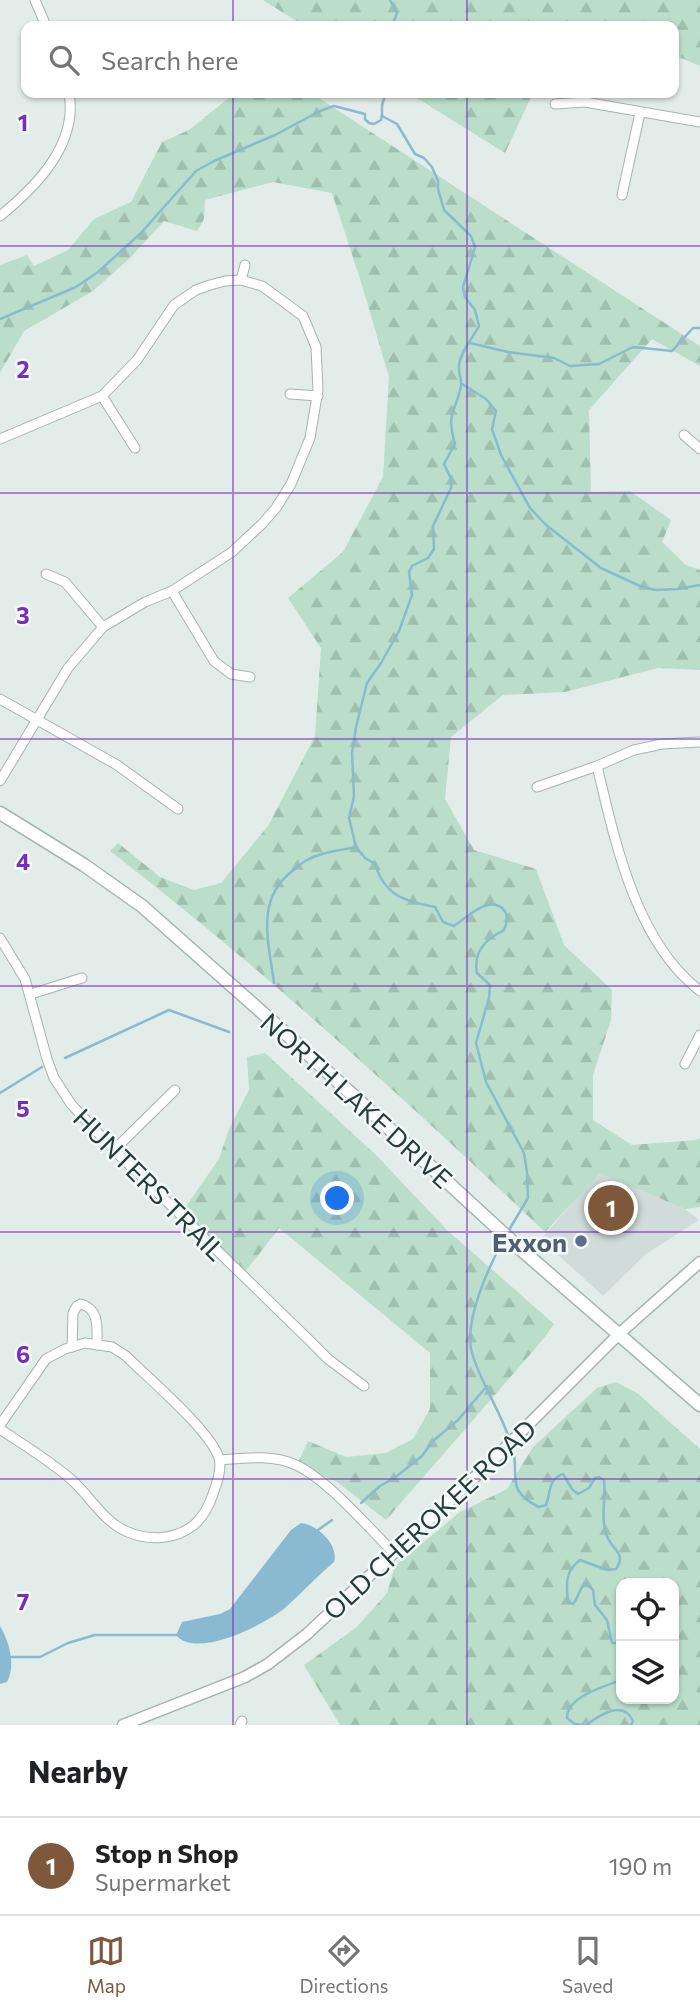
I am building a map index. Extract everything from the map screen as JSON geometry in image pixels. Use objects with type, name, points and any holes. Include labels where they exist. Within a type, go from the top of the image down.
[{"type":"main road","name":"NORTH LAKE DRIVE","points":[[0,813],[84,865],[142,906],[283,1031],[517,1246],[700,1405]]},
{"type":"street","points":[[35,0],[44,21]]},
{"type":"street","points":[[0,216],[41,176],[58,153],[69,122],[69,98]]},
{"type":"street","points":[[555,104],[585,102],[700,122]]},
{"type":"street","points":[[622,195],[640,113]]},
{"type":"street","points":[[241,280],[245,265]]},
{"type":"street","points":[[0,439],[102,397],[137,360],[174,305],[196,290],[210,285],[241,280],[262,286],[303,316],[316,348],[318,396],[310,438],[291,484],[276,508],[232,552],[172,591],[145,602],[103,627],[68,668],[0,780]]},
{"type":"street","points":[[290,394],[318,396]]},
{"type":"street","points":[[102,397],[135,448]]},
{"type":"street","points":[[684,435],[700,449]]},
{"type":"street","points":[[46,574],[65,582],[103,627]]},
{"type":"street","points":[[172,591],[214,661],[231,674],[250,677]]},
{"type":"street","points":[[0,699],[117,765],[178,809]]},
{"type":"street","points":[[537,787],[634,750],[662,744],[700,742]]},
{"type":"street","points":[[597,766],[618,850],[633,895],[671,960],[700,991]]},
{"type":"street","name":"HUNTERS TRAIL","points":[[0,938],[21,970],[31,994],[54,1078],[71,1104],[114,1150],[328,1359],[364,1386]]},
{"type":"street","points":[[31,994],[82,978]]},
{"type":"street","points":[[685,1064],[700,1035]]},
{"type":"street","points":[[114,1150],[175,1090]]},
{"type":"street","name":"OLD CHEROKEE ROAD","points":[[123,1725],[232,1684],[268,1664],[307,1634],[491,1462],[620,1334],[700,1262]]},
{"type":"street","points":[[72,1347],[72,1313],[76,1306],[81,1304],[91,1308],[95,1314],[96,1345]]},
{"type":"street","points":[[85,1343],[96,1345],[111,1347],[126,1356],[210,1439],[220,1460],[219,1479],[203,1517],[188,1529],[169,1536],[147,1538],[126,1531],[112,1522],[76,1483],[55,1465],[0,1427],[46,1359],[85,1343]]},
{"type":"street","points":[[220,1460],[250,1457],[297,1465],[327,1487],[394,1553]]},
{"type":"shaded area","points":[[599,1172],[685,1209],[699,1220],[646,1254],[603,1296],[541,1239]]},
{"type":"green space","points":[[263,0],[700,0],[700,66],[679,57],[679,21],[296,21]]},
{"type":"green space","points":[[229,98],[319,98],[700,346],[700,366],[652,339],[589,410],[591,492],[630,491],[671,520],[662,542],[686,565],[700,570],[700,670],[658,668],[565,692],[503,695],[451,737],[445,799],[474,850],[536,869],[564,945],[612,990],[611,1020],[593,1075],[593,1120],[632,1145],[700,1138],[700,1207],[685,1209],[600,1173],[545,1232],[278,988],[110,851],[118,843],[160,877],[194,890],[221,883],[268,826],[315,736],[321,648],[288,598],[343,552],[383,477],[389,377],[332,193],[273,182],[205,200],[204,219],[197,231],[164,221],[129,259],[93,291],[24,331],[0,373],[0,265],[27,255],[34,266],[68,250],[94,219],[131,202],[162,142],[189,130]]},
{"type":"green space","points":[[417,98],[531,98],[505,153]]},
{"type":"green space","points":[[265,1053],[376,1155],[447,1230],[554,1324],[386,1520],[337,1482],[297,1465],[308,1441],[346,1457],[386,1453],[413,1439],[430,1409],[430,1353],[279,1228],[242,1276],[180,1215],[219,1159],[229,1129],[249,1090],[247,1057]]},
{"type":"green space","points":[[616,1382],[637,1393],[700,1449],[700,1725],[340,1725],[304,1665],[357,1627],[387,1593],[395,1566],[460,1512],[507,1489],[533,1447],[597,1388]]},
{"type":"water","points":[[301,1523],[326,1537],[333,1549],[334,1562],[286,1607],[248,1630],[214,1642],[186,1642],[176,1635],[182,1622],[220,1614],[230,1609],[291,1530]]},
{"type":"water","points":[[0,1626],[9,1646],[11,1668],[7,1682],[0,1684]]},
{"type":"waterway","points":[[390,0],[397,13],[394,21]]},
{"type":"waterway","points":[[382,116],[384,98]]},
{"type":"waterway","points":[[0,319],[76,287],[98,272],[141,233],[196,171],[214,161],[334,106],[365,114],[369,123],[374,124],[381,120],[382,116]]},
{"type":"waterway","points":[[382,116],[397,124],[415,154],[424,158],[432,167],[444,210],[471,236],[475,247],[463,287],[465,297],[475,310],[479,326],[460,360],[461,386],[451,419],[455,444],[444,464],[451,479],[451,488],[433,526],[434,549],[428,558],[412,566],[409,572],[412,595],[399,631],[367,683],[352,753],[354,796],[349,818],[356,847],[365,858],[375,864],[384,883],[397,895],[435,907],[443,922],[454,926],[484,906],[497,905],[506,914],[504,930],[486,942],[477,958],[477,973],[490,985],[476,1043],[486,1082],[524,1153],[528,1198],[509,1230]]},
{"type":"waterway","points":[[470,343],[508,352],[554,358],[570,366],[599,364],[633,347],[672,351],[693,328],[700,328]]},
{"type":"waterway","points":[[462,384],[486,399],[496,411],[492,429],[501,455],[530,508],[546,525],[601,568],[640,586],[655,590],[700,585]]},
{"type":"waterway","points":[[274,983],[267,923],[272,896],[280,883],[304,862],[328,852],[356,847]]},
{"type":"waterway","points":[[65,1058],[169,1010],[229,1032]]},
{"type":"waterway","points":[[0,1093],[42,1067]]},
{"type":"waterway","points":[[504,1239],[479,1294],[470,1340],[476,1364],[509,1438]]},
{"type":"waterway","points":[[361,1503],[422,1456],[433,1441],[458,1420],[487,1386]]},
{"type":"waterway","points":[[512,1445],[517,1487],[528,1501],[539,1507],[546,1505],[552,1483],[558,1476],[563,1474],[578,1494],[589,1488],[595,1478],[604,1480],[605,1530],[619,1555],[619,1564],[616,1569],[607,1570],[580,1560],[572,1569],[567,1589],[568,1602],[573,1604],[586,1583],[593,1590],[595,1605],[607,1620],[612,1643],[616,1643]]},
{"type":"waterway","points":[[318,1530],[332,1520]]},
{"type":"waterway","points":[[11,1657],[40,1657],[68,1643],[95,1635],[176,1635]]},
{"type":"waterway","points":[[584,1725],[575,1724],[567,1718],[573,1704],[588,1693],[616,1682]]},
{"type":"waterway","points":[[586,1725],[617,1710],[629,1714],[633,1721],[631,1725]]},
{"type":"place","name":"Stop n Shop","points":[[611,1208]]},
{"type":"place","name":"Exxon","points":[[581,1241]]}]
